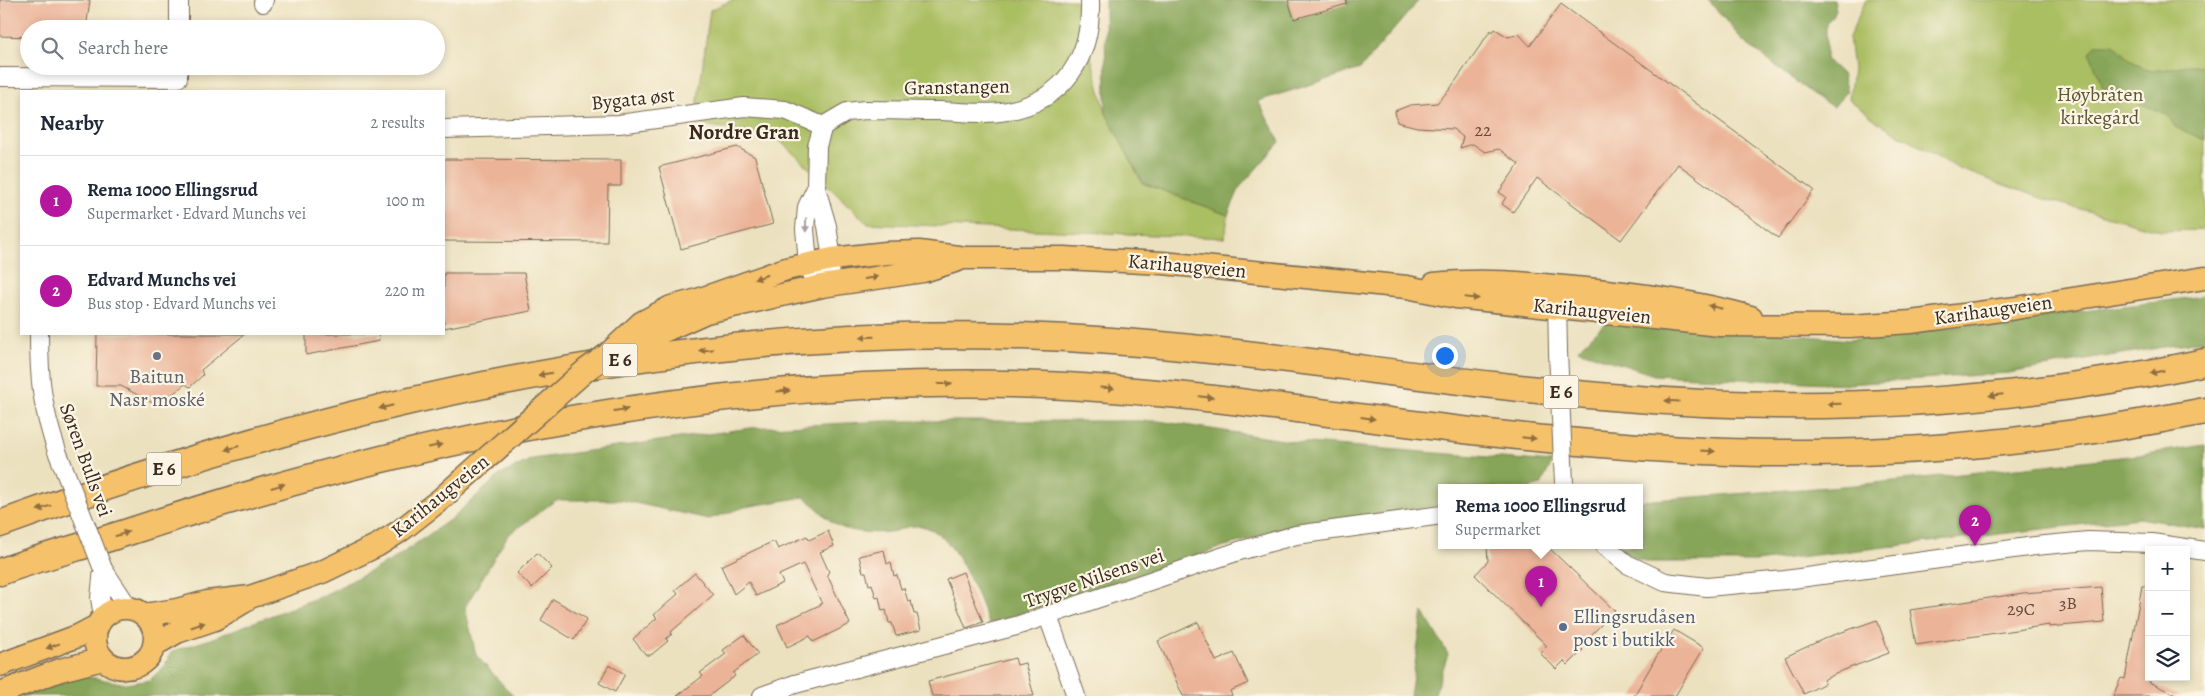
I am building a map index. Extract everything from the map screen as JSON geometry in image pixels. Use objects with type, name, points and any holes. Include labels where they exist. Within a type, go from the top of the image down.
[{"type":"highway","name":"E 6","points":[[0,524],[53,504],[208,455],[399,404],[505,381],[618,361],[795,341],[854,337],[980,335],[1086,340],[1232,352],[1504,386],[1624,398],[1744,404],[1856,404],[1965,398],[2072,386],[2205,362]]},
{"type":"highway","name":"E 6","points":[[0,572],[278,486],[462,440],[573,417],[742,393],[921,384],[1040,385],[1102,388],[1228,400],[1510,436],[1618,446],[1740,453],[1858,452],[1963,446],[2080,432],[2205,411]]},
{"type":"highway","name":"E 6","points":[[0,583],[25,563]]},
{"type":"main road","name":"Karihaugveien","points":[[0,665],[78,636],[100,614],[131,606],[177,610],[207,602],[250,597],[322,572],[378,545],[420,516],[580,375],[607,356],[641,323],[671,307],[698,300],[765,276],[832,259],[919,252],[966,258],[1064,258],[1163,263],[1407,286],[1456,297],[1671,298],[1779,324],[1851,326],[1911,322],[2016,308],[2205,278]]},
{"type":"main road","name":"Karihaugveien","points":[[607,356],[706,312],[822,286],[923,271],[966,258]]},
{"type":"main road","name":"Karihaugveien","points":[[103,659],[119,668],[136,666],[144,661],[154,646],[178,632],[215,619],[250,597]]},
{"type":"main road","points":[[131,606],[153,629],[154,646]]},
{"type":"main road","points":[[0,693],[60,670],[103,659],[95,643],[100,614]]},
{"type":"street","points":[[179,20],[180,0]]},
{"type":"street","name":"Granstangen","points":[[823,126],[847,112],[865,110],[984,112],[1006,111],[1032,104],[1061,86],[1072,74],[1081,56],[1090,12],[1090,0]]},
{"type":"street","points":[[0,77],[42,84],[178,78],[178,75]]},
{"type":"street","name":"Bygata øst","points":[[445,129],[619,124],[744,107],[785,110],[823,126]]},
{"type":"street","points":[[816,188],[807,207],[805,229],[808,264],[813,276],[822,286],[830,273],[832,259],[825,217],[816,188],[817,146],[823,126]]},
{"type":"street","points":[[1557,297],[1564,484]]},
{"type":"street","name":"Søren Bulls vei","points":[[40,335],[42,396],[45,413],[57,451],[103,569],[131,606]]},
{"type":"street","name":"Trygve Nilsens vei","points":[[762,696],[795,684],[1048,616],[1239,551],[1296,535],[1438,516]]},
{"type":"street","points":[[1609,549],[1628,564],[1665,582],[1707,587],[1785,580],[2035,546],[2088,542],[2152,543],[2205,551]]},
{"type":"street","name":"Søren Bulls vei","points":[[100,614],[103,569]]},
{"type":"street","points":[[1048,616],[1076,696]]},
{"type":"green space","points":[[733,0],[1076,0],[1106,113],[1142,183],[1228,215],[1225,238],[867,223],[777,138],[695,123],[710,10]]},
{"type":"green space","points":[[1105,0],[1419,0],[1360,69],[1258,101],[1280,142],[1240,187],[1228,215],[1143,183],[1106,113]]},
{"type":"green space","points":[[1708,0],[1834,0],[1836,10],[1826,24],[1826,59],[1842,74],[1847,92],[1833,107],[1811,93],[1744,42]]},
{"type":"green space","name":"Høybråten kirkegård","points":[[1866,0],[2205,0],[2205,230],[2161,231],[2044,199],[1959,169],[1878,122],[1849,99],[1853,69],[1849,37]]},
{"type":"green space","points":[[2097,44],[2114,44],[2134,62],[2151,70],[2164,70],[2187,65],[2205,68],[2205,140],[2175,127],[2168,115],[2103,88],[2090,53]]},
{"type":"green space","points":[[2205,296],[2205,340],[2008,373],[1848,384],[1654,375],[1578,350],[1604,324],[1643,320],[1849,340]]},
{"type":"green space","points":[[886,421],[1158,421],[1296,442],[1552,462],[1541,484],[1438,484],[1438,506],[1304,525],[1226,546],[989,624],[962,563],[952,548],[940,536],[928,528],[912,526],[895,531],[877,533],[846,529],[828,519],[804,497],[745,507],[709,519],[621,500],[556,500],[508,535],[465,607],[476,655],[513,696],[18,696],[84,676],[126,684],[150,680],[165,665],[172,651],[208,640],[324,595],[394,559],[451,519],[500,475],[532,459],[750,428]]},
{"type":"green space","points":[[2205,445],[2205,529],[2139,518],[1755,562],[1647,562],[1619,549],[1643,549],[1643,501],[1856,485],[2140,455]]},
{"type":"green space","points":[[1423,612],[1448,654],[1434,696],[1410,696]]},
{"type":"building","points":[[0,0],[90,0],[87,20],[20,20],[20,37],[0,36]]},
{"type":"building","points":[[1288,0],[1346,0],[1347,4],[1294,19]]},
{"type":"building","points":[[1561,4],[1814,190],[1778,238],[1678,164],[1621,240],[1537,178],[1513,212],[1502,204],[1506,197],[1499,192],[1519,164],[1499,149],[1485,152],[1473,144],[1460,148],[1463,137],[1453,129],[1417,127],[1397,122],[1395,111],[1410,105],[1437,103],[1450,89],[1491,30],[1493,32],[1495,29],[1508,37],[1519,34],[1530,46]]},
{"type":"building","points":[[737,147],[755,157],[773,224],[681,249],[659,167]]},
{"type":"building","points":[[445,159],[621,160],[621,186],[608,186],[607,242],[445,241]]},
{"type":"building","points":[[445,273],[524,273],[531,311],[445,328]]},
{"type":"building","name":"Baitun Nasr moské","points":[[97,335],[244,335],[201,370],[203,375],[190,387],[185,384],[158,406],[121,386],[96,386]]},
{"type":"building","points":[[306,335],[378,335],[379,341],[306,355]]},
{"type":"building","points":[[828,531],[834,546],[820,552],[829,572],[827,574],[850,624],[813,642],[810,636],[787,647],[777,625],[822,604],[803,564],[779,575],[783,583],[756,596],[749,582],[734,594],[721,566],[774,541],[778,549],[807,536],[809,540]]},
{"type":"building","points":[[1487,549],[1550,549],[1615,611],[1579,647],[1583,650],[1568,665],[1564,661],[1556,669],[1540,653],[1547,646],[1475,575],[1488,561]]},
{"type":"building","points":[[884,550],[887,564],[891,562],[894,576],[897,575],[901,589],[904,588],[908,602],[911,601],[921,630],[896,636],[892,623],[889,623],[886,610],[882,611],[879,597],[876,598],[872,584],[869,585],[859,556]]},
{"type":"building","points":[[537,553],[552,568],[532,588],[517,573]]},
{"type":"building","points":[[963,572],[983,622],[966,628],[946,579]]},
{"type":"building","points":[[695,573],[713,595],[671,632],[672,634],[666,639],[668,641],[651,655],[646,655],[633,639],[657,618],[654,615],[678,594],[675,590]]},
{"type":"building","points":[[2142,586],[2145,586],[2145,681],[2149,681],[2178,696],[2113,696],[2121,678],[2125,679]]},
{"type":"building","points":[[2101,587],[2104,622],[2049,627],[2049,625],[1916,645],[1910,610],[2023,593]]},
{"type":"building","points":[[553,599],[587,619],[574,640],[541,620]]},
{"type":"building","points":[[1877,620],[1889,653],[1823,680],[1825,683],[1804,694],[1785,657],[1828,637]]},
{"type":"building","points":[[1198,622],[1216,661],[1234,653],[1248,683],[1230,691],[1232,696],[1183,696],[1158,641]]},
{"type":"building","points":[[1674,630],[1704,648],[1675,696],[1634,696],[1655,659]]},
{"type":"building","points":[[744,635],[758,654],[733,673],[735,676],[709,696],[677,696],[703,676],[700,673],[726,654],[723,650]]},
{"type":"building","points":[[1015,658],[1017,665],[1025,663],[1034,696],[932,696],[928,681]]},
{"type":"building","points":[[609,665],[625,674],[615,692],[599,683]]},
{"type":"place","name":"Baitun Nasr moské","points":[[157,356]]},
{"type":"place","name":"Edvard Munchs vei","points":[[1975,546]]},
{"type":"place","name":"Rema 1000 Ellingsrud","points":[[1541,607]]},
{"type":"place","name":"Ellingsrudåsen post i butikk","points":[[1563,627]]},
{"type":"district","name":"Nordre Gran","points":[[744,132]]}]
